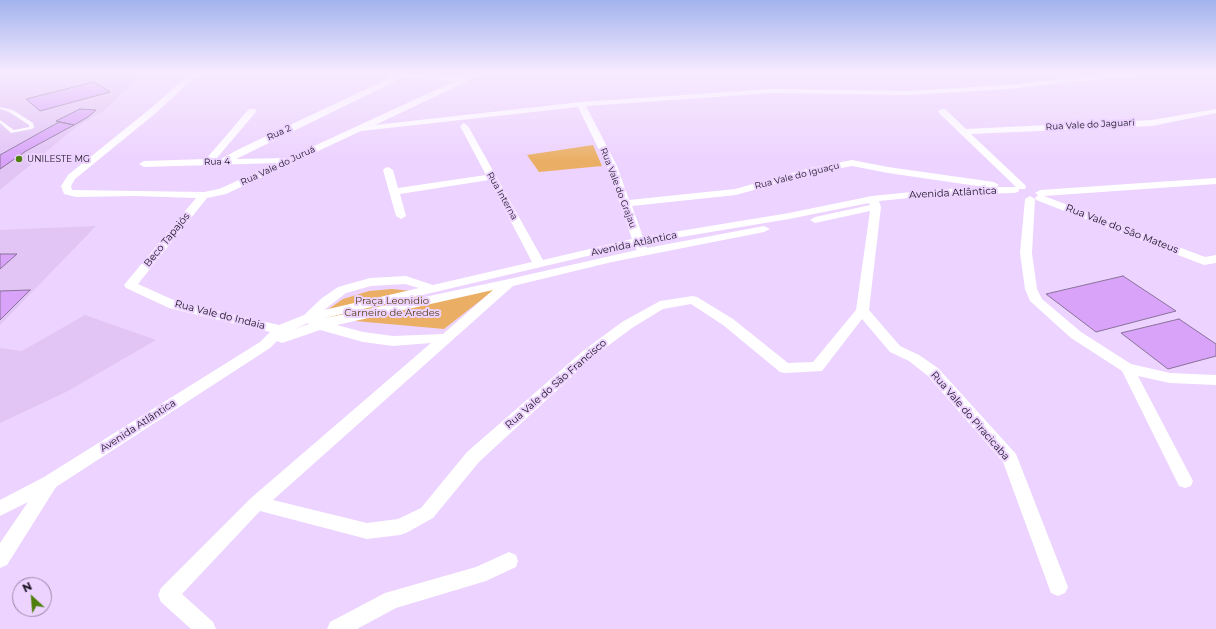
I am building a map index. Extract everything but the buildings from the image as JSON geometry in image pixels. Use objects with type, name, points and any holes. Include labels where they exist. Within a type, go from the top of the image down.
[{"type":"street","name":"Rua Vale do Juruá","points":[[162,102],[71,177],[66,186],[68,192],[76,194],[134,193],[204,195],[222,192],[415,102]]},
{"type":"street","name":"Rua 2","points":[[223,162],[242,151],[345,102]]},
{"type":"street","points":[[359,129],[605,102]]},
{"type":"street","name":"Rua Vale do Grajau","points":[[581,104],[612,166],[640,246]]},
{"type":"street","points":[[208,162],[252,111]]},
{"type":"street","points":[[942,111],[1026,193],[1026,253],[1030,289],[1036,301],[1076,335],[1127,368],[1170,378],[1216,380]]},
{"type":"street","name":"Rua Vale do Jaguari","points":[[964,132],[1152,122],[1216,111]]},
{"type":"street","name":"Rua Interna","points":[[464,126],[540,265]]},
{"type":"street","name":"Rua 4","points":[[144,164],[291,160]]},
{"type":"street","name":"Rua Vale do Iguaçu","points":[[625,204],[736,192],[810,171],[852,164],[1026,193]]},
{"type":"street","points":[[388,170],[401,216]]},
{"type":"street","points":[[394,192],[491,177]]},
{"type":"street","name":"Avenida Atlântica","points":[[3,505],[50,482],[284,333],[314,322],[433,289],[510,277],[540,265],[640,246],[848,214],[874,203],[1216,181]]},
{"type":"street","name":"Rua Vale do São Mateus","points":[[1026,193],[1204,261],[1216,258]]},
{"type":"street","name":"Beco Tapajós","points":[[130,285],[204,195]]},
{"type":"street","points":[[862,311],[874,203]]},
{"type":"street","name":"Avenida Atlântica","points":[[314,322],[640,246]]},
{"type":"street","points":[[206,629],[168,595],[257,503],[446,338],[510,277]]},
{"type":"street","points":[[433,289],[406,280],[370,282],[342,290],[326,301],[314,322],[363,337],[393,341],[446,338]]},
{"type":"street","name":"Rua Vale do Indaia","points":[[130,285],[174,305],[284,333]]},
{"type":"street","name":"Rua Vale do São Francisco","points":[[257,503],[367,531],[400,527],[427,513],[472,457],[588,354],[626,325],[660,305],[693,300],[728,322],[785,368],[817,367],[862,311]]},
{"type":"street","name":"Rua Vale do Piracicaba","points":[[862,311],[895,349],[914,358],[933,372],[1010,459],[1058,587]]},
{"type":"street","points":[[1127,368],[1184,481]]},
{"type":"street","points":[[0,559],[50,482]]},
{"type":"street","points":[[337,629],[392,600],[479,575],[510,561]]},
{"type":"lane","points":[[0,108],[12,111],[31,124],[32,128],[13,132],[0,121]]},
{"type":"shaded area","points":[[0,102],[113,102],[106,109],[75,128],[0,190]]},
{"type":"shaded area","points":[[96,226],[0,325],[0,230]]},
{"type":"shaded area","points":[[85,315],[156,340],[66,392],[0,423],[0,348],[22,351]]},
{"type":"green space","points":[[593,145],[602,166],[539,172],[527,155]]},
{"type":"green space","name":"Praça Leonidio Carneiro de Aredes","points":[[499,286],[444,329],[322,318],[327,310],[343,299],[369,291],[392,289],[412,291],[432,301]]},
{"type":"place","name":"UNILESTE MG","points":[[19,159]]}]
